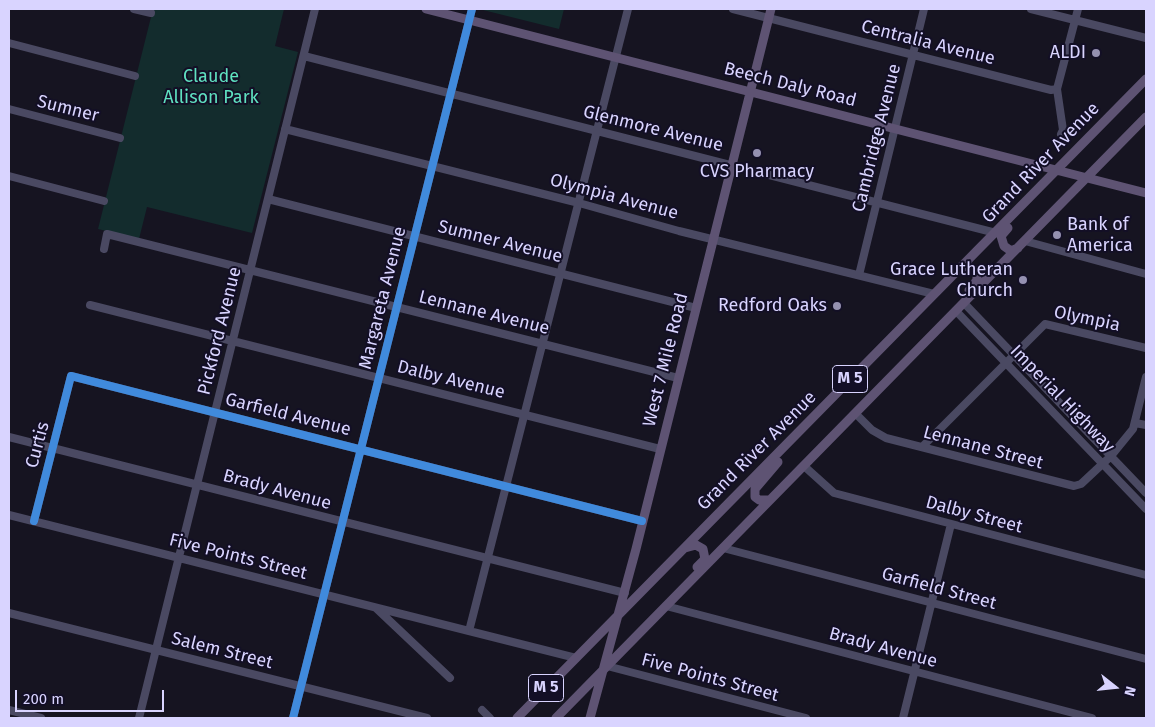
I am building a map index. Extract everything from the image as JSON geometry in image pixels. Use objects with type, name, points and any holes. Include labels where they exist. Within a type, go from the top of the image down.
[{"type":"main road","name":"Beech Daly Road","points":[[426,9],[1146,193]]},
{"type":"main road","name":"West 7 Mile Road","points":[[590,718],[625,593],[770,13]]},
{"type":"main road","name":"Grand River Avenue","points":[[517,718],[1146,79]]},
{"type":"main road","points":[[1118,146],[1123,134],[1146,110]]},
{"type":"main road","name":"M 5","points":[[556,718],[1146,117]]},
{"type":"main road","points":[[1019,210],[1018,217],[1001,236],[1008,250],[1022,245]]},
{"type":"main road","points":[[919,349],[928,333],[976,284],[978,277],[976,270],[970,267],[960,268]]},
{"type":"main road","points":[[770,500],[759,500],[756,497],[755,489],[800,438],[807,425]]},
{"type":"main road","points":[[682,590],[686,578],[705,559],[706,554],[696,544],[683,550]]},
{"type":"street","points":[[134,9],[151,13]]},
{"type":"street","name":"Pickford Avenue","points":[[140,718],[315,9]]},
{"type":"street","name":"Margareta Avenue","points":[[293,718],[472,9]]},
{"type":"street","points":[[469,631],[544,344],[628,9]]},
{"type":"street","name":"Centralia Avenue","points":[[733,9],[770,13],[913,55],[1051,90],[1057,89]]},
{"type":"street","name":"Cambridge Avenue","points":[[858,275],[896,129],[924,9]]},
{"type":"street","points":[[1031,9],[1146,38]]},
{"type":"street","points":[[1061,134],[1063,130],[1057,89],[1078,9]]},
{"type":"street","points":[[9,43],[135,76]]},
{"type":"street","name":"Glenmore Avenue","points":[[304,56],[733,164],[996,233]]},
{"type":"street","name":"Sumner","points":[[9,109],[120,138]]},
{"type":"street","name":"Olympia Avenue","points":[[286,129],[934,294]]},
{"type":"street","points":[[9,176],[104,201]]},
{"type":"street","name":"Sumner Avenue","points":[[268,199],[696,308]]},
{"type":"street","name":"Lennane Avenue","points":[[104,249],[107,234],[678,378]]},
{"type":"street","points":[[1022,245],[1146,274]]},
{"type":"street","name":"Imperial Highway","points":[[964,303],[1146,492]]},
{"type":"street","name":"Dalby Avenue","points":[[90,305],[660,449]]},
{"type":"street","name":"Imperial Highway","points":[[956,311],[1146,509]]},
{"type":"street","name":"Olympia","points":[[922,447],[1043,325],[1048,324],[1146,348]]},
{"type":"street","name":"Garfield Avenue","points":[[71,376],[642,521]]},
{"type":"street","name":"Curtis","points":[[34,521],[71,376]]},
{"type":"street","points":[[1103,463],[1129,436],[1135,423],[1146,377]]},
{"type":"street","name":"Lennane Street","points":[[856,414],[879,434],[1071,486],[1080,484],[1103,463]]},
{"type":"street","points":[[1135,423],[1146,426]]},
{"type":"street","name":"Brady Avenue","points":[[9,437],[487,560],[625,593]]},
{"type":"street","name":"Dalby Street","points":[[804,466],[834,493],[1146,575]]},
{"type":"street","name":"Five Points Street","points":[[9,514],[576,658]]},
{"type":"street","points":[[903,718],[951,524]]},
{"type":"street","name":"Garfield Street","points":[[723,548],[1146,659]]},
{"type":"street","points":[[375,606],[450,678]]},
{"type":"street","name":"Brady Avenue","points":[[666,606],[1092,718]]},
{"type":"street","name":"Salem Street","points":[[9,613],[427,718]]},
{"type":"street","name":"Five Points Street","points":[[605,669],[806,718]]},
{"type":"street","points":[[9,710],[41,718]]},
{"type":"street","points":[[482,710],[490,718]]},
{"type":"green space","name":"Claude Allison Park","points":[[153,9],[284,9],[275,46],[298,52],[252,233],[147,207],[139,239],[98,229]]},
{"type":"green space","points":[[479,9],[564,9],[559,29]]},
{"type":"cycle path","points":[[293,718],[472,9]]},
{"type":"cycle path","points":[[34,521],[71,376],[642,521]]},
{"type":"place","name":"ALDI","points":[[1096,53]]},
{"type":"place","name":"CVS Pharmacy","points":[[757,153]]},
{"type":"place","name":"Bank of America","points":[[1057,235]]},
{"type":"place","name":"Grace Lutheran Church","points":[[1023,280]]},
{"type":"place","name":"Redford Oaks","points":[[837,306]]}]
